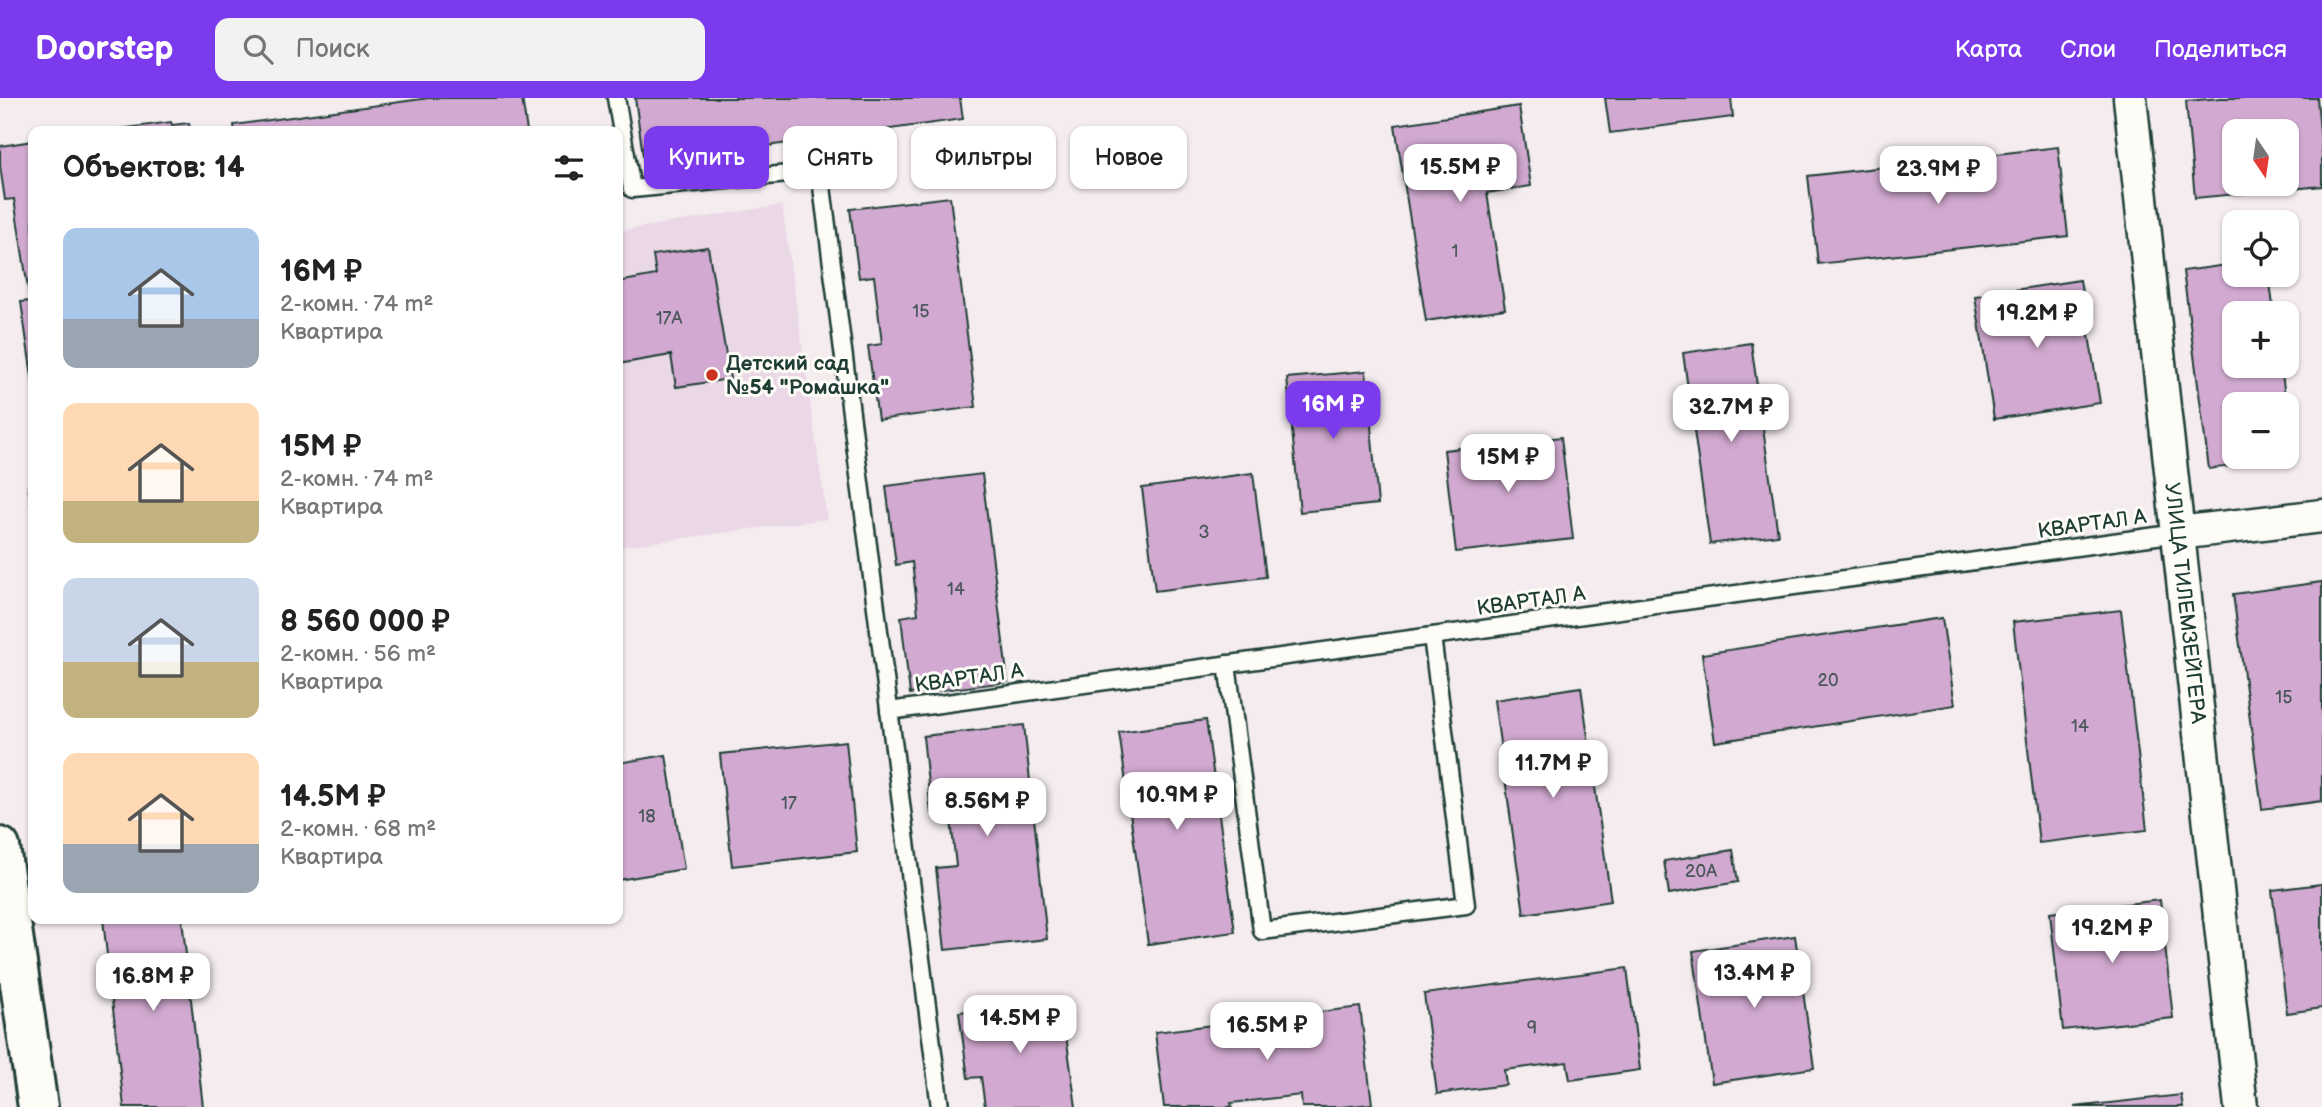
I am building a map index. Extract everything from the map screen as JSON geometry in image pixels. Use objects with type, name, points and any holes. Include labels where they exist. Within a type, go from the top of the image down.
[{"type":"street","name":"УЛИЦА ТИЛЕМЗЕЙГЕРА","points":[[2130,98],[2241,1107]]},
{"type":"street","points":[[2178,533],[2322,516]]},
{"type":"street","points":[[0,847],[4,904],[38,1107]]},
{"type":"lane","name":"КВАРТАЛ А","points":[[616,98],[621,126]]},
{"type":"lane","name":"КВАРТАЛ А","points":[[623,138],[632,190],[820,171],[940,1107]]},
{"type":"lane","name":"КВАРТАЛ А","points":[[889,711],[2178,533]]},
{"type":"lane","points":[[1227,664],[1262,931],[1466,905],[1432,636]]},
{"type":"shaded area","name":"Детский сад №54 \"Ромашка\"","points":[[782,205],[827,519],[623,546],[623,230]]},
{"type":"building","points":[[429,98],[522,98],[526,126],[234,126]]},
{"type":"building","points":[[635,98],[960,98],[963,119],[897,128],[897,126],[783,126],[783,144],[769,146],[769,126],[644,126],[644,163]]},
{"type":"building","points":[[1605,98],[1731,98],[1733,117],[1610,133]]},
{"type":"building","points":[[2221,98],[2317,98],[2322,186],[2300,188],[2300,119],[2222,119],[2222,195],[2195,198],[2186,101]]},
{"type":"building","points":[[1519,106],[1531,186],[1487,193],[1505,309],[1426,321],[1395,125]]},
{"type":"building","points":[[171,122],[172,125],[189,123],[189,126],[142,126]]},
{"type":"building","points":[[28,142],[28,288],[14,199],[5,200],[0,146]]},
{"type":"building","points":[[2058,147],[2068,236],[1818,264],[1808,176]]},
{"type":"building","points":[[950,197],[976,407],[878,420],[868,346],[882,344],[874,276],[859,278],[850,209]]},
{"type":"building","points":[[708,247],[730,379],[676,387],[671,355],[623,363],[623,281],[656,275],[653,255]]},
{"type":"building","points":[[2222,266],[2222,287],[2271,287],[2272,301],[2222,301],[2222,378],[2283,378],[2284,392],[2222,392],[2222,467],[2209,469],[2183,271]]},
{"type":"building","points":[[2080,280],[2100,403],[1994,419],[1975,296]]},
{"type":"building","points":[[28,301],[28,349],[21,302]]},
{"type":"building","points":[[1751,343],[1778,535],[1710,544],[1683,353]]},
{"type":"building","points":[[1366,371],[1378,504],[1300,512],[1287,378]]},
{"type":"building","points":[[1561,437],[1573,539],[1456,552],[1444,450]]},
{"type":"building","points":[[1253,473],[1266,577],[1155,591],[1142,488]]},
{"type":"building","points":[[982,474],[1008,682],[910,694],[901,617],[918,614],[912,562],[896,565],[886,486]]},
{"type":"building","points":[[2322,582],[2322,801],[2262,809],[2233,594]]},
{"type":"building","points":[[2121,610],[2147,830],[2039,843],[2013,622]]},
{"type":"building","points":[[1942,618],[1955,705],[1715,742],[1702,654]]},
{"type":"building","points":[[1581,687],[1611,901],[1524,914],[1494,700]]},
{"type":"building","points":[[1206,720],[1235,932],[1148,944],[1119,732]]},
{"type":"building","points":[[1024,725],[1047,939],[945,950],[936,868],[956,866],[950,811],[931,813],[923,736]]},
{"type":"building","points":[[846,741],[857,852],[732,866],[720,754]]},
{"type":"building","points":[[666,755],[684,869],[623,879],[623,762]]},
{"type":"building","points":[[1733,850],[1738,882],[1669,894],[1664,861]]},
{"type":"building","points":[[2322,884],[2322,1008],[2287,1013],[2272,890]]},
{"type":"building","points":[[2160,900],[2173,1018],[2063,1030],[2050,913]]},
{"type":"building","points":[[104,924],[183,924],[203,1107],[124,1107]]},
{"type":"building","points":[[1795,936],[1814,1068],[1712,1083],[1693,951]]},
{"type":"building","points":[[1627,968],[1640,1070],[1570,1080],[1567,1062],[1504,1070],[1506,1085],[1437,1094],[1424,994]]},
{"type":"building","points":[[1061,999],[1076,1107],[985,1107],[981,1077],[968,1078],[959,1012]]},
{"type":"building","points":[[1360,1007],[1372,1104],[1302,1107],[1301,1095],[1231,1103],[1232,1107],[1164,1107],[1155,1032]]},
{"type":"building","points":[[2181,1095],[2183,1107],[2074,1107]]},
{"type":"place","name":"Детский сад №54 \"Ромашка\"","points":[[712,375]]}]
